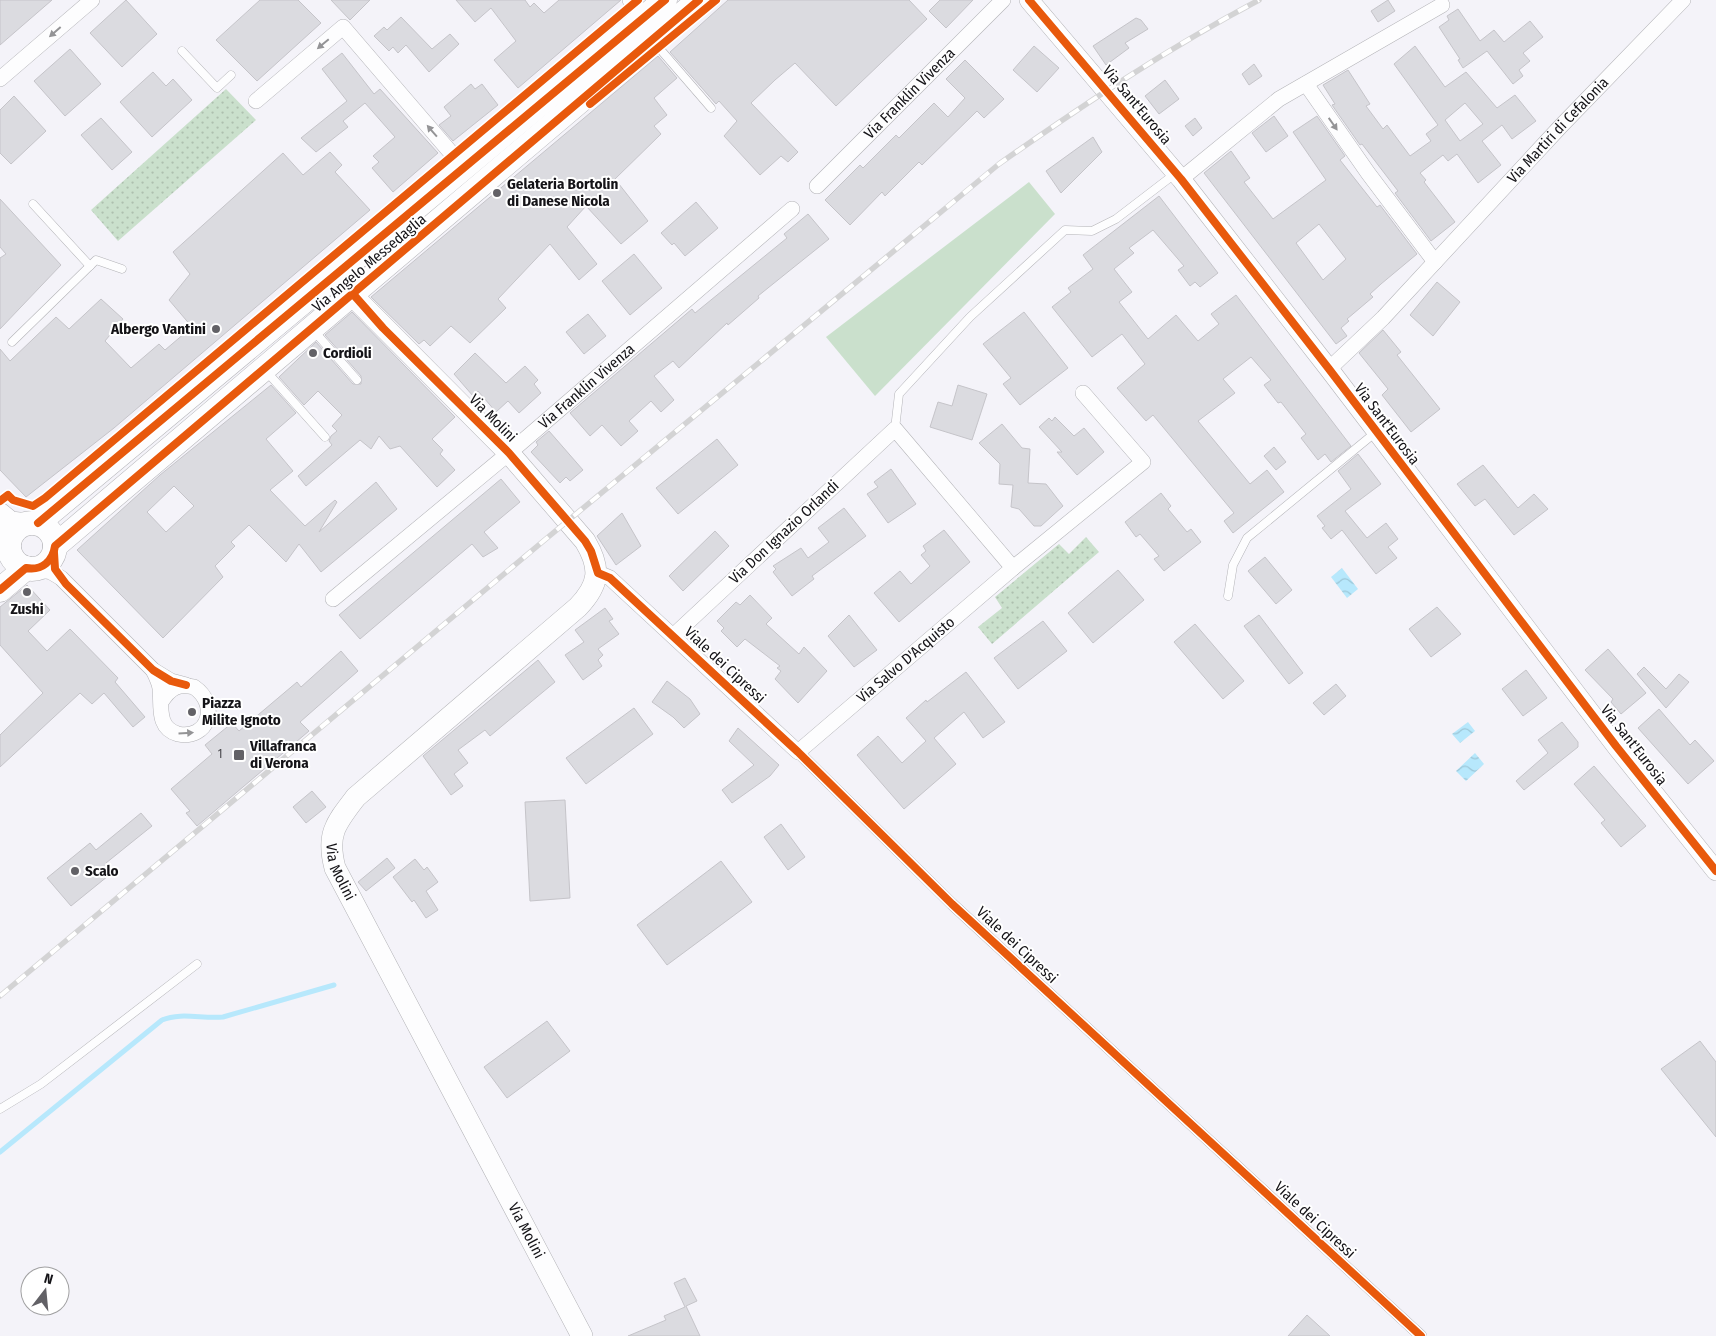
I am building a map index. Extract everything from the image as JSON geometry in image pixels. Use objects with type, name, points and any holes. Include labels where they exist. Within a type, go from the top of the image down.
[{"type":"main road","name":"Via Angelo Messedaglia","points":[[55,549],[353,294],[472,177],[637,9],[665,0]]},
{"type":"main road","name":"Via Angelo Messedaglia","points":[[32,523],[323,286],[472,177],[652,40],[699,0]]},
{"type":"main road","name":"Via Molini","points":[[323,286],[341,285],[353,294],[383,328],[509,453],[584,541],[591,551],[598,573],[594,585],[578,607],[356,797],[333,830],[330,843],[335,868],[582,1336]]},
{"type":"main road","points":[[0,590],[31,568],[47,563],[55,549],[50,532],[32,523],[16,528],[6,550],[15,562],[31,568]]},
{"type":"street","points":[[0,79],[92,0]]},
{"type":"street","name":"Via Franklin Vivenza","points":[[817,186],[1003,0]]},
{"type":"street","name":"Via Sant'Eurosia","points":[[1029,0],[1178,176],[1329,369],[1616,746],[1716,871]]},
{"type":"street","name":"Via Martiri di Cefalonia","points":[[1329,369],[1383,318],[1683,0]]},
{"type":"street","points":[[1178,176],[1279,99],[1442,5]]},
{"type":"street","points":[[256,101],[343,28],[472,177]]},
{"type":"street","points":[[1306,84],[1368,173],[1435,262]]},
{"type":"street","name":"Via Franklin Vivenza","points":[[333,599],[509,453],[792,209]]},
{"type":"street","name":"Via Salvo D'Acquisto","points":[[798,752],[1013,568],[1143,462],[1083,393]]},
{"type":"street","points":[[895,429],[1013,568]]},
{"type":"street","name":"Via Don Ignazio Orlandi","points":[[673,636],[895,429]]},
{"type":"street","points":[[2,514],[17,523],[32,523]]},
{"type":"street","points":[[2,514],[8,526],[6,550]]},
{"type":"street","points":[[55,549],[55,569],[61,578],[153,670],[170,681],[194,687],[203,693],[209,708],[207,720],[195,732],[180,734],[167,727],[162,719],[158,681],[153,670]]},
{"type":"street","points":[[31,568],[51,572],[61,578]]},
{"type":"street","name":"Viale dei Cipressi","points":[[598,573],[610,578],[673,636],[798,752],[952,904],[1421,1336]]},
{"type":"street","points":[[161,702],[169,690],[186,685]]},
{"type":"lane","points":[[652,40],[711,108]]},
{"type":"lane","points":[[182,51],[217,88],[231,75]]},
{"type":"lane","points":[[895,429],[899,394],[970,317],[1065,230],[1092,231],[1116,219],[1178,176]]},
{"type":"lane","points":[[33,204],[90,266]]},
{"type":"lane","points":[[12,342],[96,260],[122,269]]},
{"type":"lane","points":[[312,329],[357,380]]},
{"type":"lane","points":[[264,369],[324,436]]},
{"type":"lane","points":[[1228,596],[1233,565],[1247,538],[1376,432]]},
{"type":"lane","points":[[0,1109],[41,1084],[198,964]]},
{"type":"green space","points":[[226,89],[256,120],[118,241],[91,210]]},
{"type":"green space","points":[[1029,182],[1055,214],[875,396],[826,337]]},
{"type":"green space","points":[[1086,537],[1099,552],[992,644],[978,627],[1002,608],[995,597],[1059,544],[1069,554]]},
{"type":"water","points":[[1342,568],[1358,589],[1347,598],[1331,577]]},
{"type":"water","points":[[1468,722],[1475,731],[1460,743],[1452,734]]},
{"type":"water","points":[[1475,753],[1484,764],[1466,781],[1456,771]]},
{"type":"building","points":[[0,0],[52,0],[0,45]]},
{"type":"building","points":[[126,0],[157,34],[122,67],[90,33]]},
{"type":"building","points":[[260,0],[298,0],[321,23],[257,81],[216,40]]},
{"type":"building","points":[[331,0],[370,0],[350,20]]},
{"type":"building","points":[[456,0],[525,0],[530,7],[534,3],[544,13],[559,0],[621,0],[518,88],[494,60],[516,41],[491,8],[475,22]]},
{"type":"building","points":[[728,0],[909,0],[927,19],[836,106],[795,63],[775,80],[751,103],[798,152],[788,162],[781,156],[760,175],[724,136],[737,121],[719,101],[716,104],[670,52]]},
{"type":"building","points":[[940,0],[973,0],[946,28],[929,11]]},
{"type":"building","points":[[1388,0],[1395,11],[1378,22],[1371,11]]},
{"type":"building","points":[[1458,9],[1480,41],[1494,30],[1504,42],[1530,21],[1543,37],[1523,53],[1530,61],[1519,70],[1523,76],[1513,84],[1487,51],[1463,68],[1458,60],[1460,59],[1439,27],[1449,20],[1447,16]]},
{"type":"building","points":[[401,17],[432,49],[450,34],[459,44],[429,72],[406,45],[398,53],[393,47],[389,51],[374,36],[384,27],[387,30]]},
{"type":"building","points":[[1136,18],[1141,20],[1148,29],[1125,43],[1129,48],[1106,65],[1093,46]]},
{"type":"building","points":[[1034,46],[1059,68],[1037,92],[1013,70]]},
{"type":"building","points":[[1415,46],[1445,87],[1466,72],[1497,108],[1515,95],[1536,121],[1512,139],[1502,125],[1482,141],[1501,165],[1478,183],[1457,154],[1448,161],[1443,155],[1420,173],[1426,180],[1424,182],[1455,222],[1431,241],[1395,193],[1398,191],[1362,144],[1360,145],[1332,105],[1335,104],[1323,85],[1348,70],[1370,104],[1366,106],[1383,129],[1387,125],[1410,156],[1431,141],[1426,134],[1438,125],[1394,64]],"holes":[[[1465,103],[1483,124],[1460,141],[1445,120]]]},
{"type":"building","points":[[70,49],[101,84],[65,116],[34,81]]},
{"type":"building","points":[[342,53],[374,94],[380,89],[438,153],[393,192],[372,168],[379,162],[373,156],[395,137],[365,103],[343,121],[348,127],[316,152],[301,138],[347,101],[322,69]]},
{"type":"building","points":[[658,56],[677,78],[654,98],[667,115],[654,126],[661,134],[615,179],[648,221],[621,244],[586,206],[567,227],[597,264],[579,280],[550,244],[498,299],[506,308],[470,343],[451,326],[430,346],[424,340],[419,344],[371,297]]},
{"type":"building","points":[[965,60],[1004,99],[984,118],[977,111],[922,165],[919,162],[885,196],[882,192],[850,225],[825,200],[860,165],[863,168],[896,135],[899,138],[934,103],[948,117],[965,98],[946,79]]},
{"type":"building","points":[[1254,64],[1262,76],[1249,85],[1242,74]]},
{"type":"building","points":[[153,72],[166,86],[173,79],[192,100],[152,137],[120,102]]},
{"type":"building","points":[[1165,80],[1179,99],[1159,114],[1145,96]]},
{"type":"building","points":[[471,84],[475,89],[482,84],[498,105],[453,141],[439,125],[451,116],[444,107]]},
{"type":"building","points":[[14,96],[46,131],[11,164],[0,153],[0,110]]},
{"type":"building","points":[[1274,116],[1288,136],[1266,152],[1252,133]]},
{"type":"building","points":[[1317,116],[1345,156],[1340,160],[1377,207],[1380,205],[1417,254],[1370,294],[1373,297],[1347,319],[1349,321],[1341,328],[1347,336],[1336,344],[1204,173],[1231,151],[1250,178],[1244,182],[1273,219],[1326,180],[1293,132]],"holes":[[[1319,224],[1346,259],[1323,280],[1296,243]]]},
{"type":"building","points":[[101,118],[132,152],[112,170],[81,135]]},
{"type":"building","points":[[1195,118],[1202,128],[1193,136],[1185,126]]},
{"type":"building","points":[[1093,137],[1102,152],[1061,193],[1046,171]]},
{"type":"building","points":[[330,152],[342,165],[335,172],[370,210],[114,428],[26,497],[0,470],[0,349],[10,361],[56,317],[69,329],[101,299],[123,319],[105,341],[131,368],[159,344],[165,350],[192,327],[169,300],[190,274],[173,252],[283,153],[303,175]]},
{"type":"building","points":[[1159,196],[1218,273],[1200,287],[1195,282],[1190,286],[1178,270],[1184,266],[1153,230],[1129,248],[1134,253],[1114,269],[1132,292],[1119,302],[1148,339],[1176,315],[1198,341],[1219,324],[1211,314],[1236,295],[1351,446],[1331,462],[1325,454],[1318,460],[1301,438],[1306,434],[1281,402],[1278,403],[1264,385],[1271,380],[1251,357],[1223,379],[1235,393],[1198,421],[1250,484],[1267,470],[1284,492],[1233,533],[1224,521],[1234,513],[1153,415],[1146,421],[1117,388],[1145,364],[1122,334],[1092,357],[1052,307],[1071,292],[1068,288],[1093,269],[1083,255]]},
{"type":"building","points":[[0,199],[61,265],[0,329],[0,258],[6,254],[0,247]]},
{"type":"building","points":[[696,202],[718,228],[685,256],[674,243],[672,245],[661,233]]},
{"type":"building","points":[[808,214],[829,239],[758,296],[759,298],[728,325],[727,323],[679,368],[673,361],[654,376],[674,400],[661,412],[651,401],[629,421],[638,431],[621,446],[602,425],[590,436],[570,413],[692,309],[695,313],[787,238],[784,234]]},
{"type":"building","points":[[634,254],[662,288],[630,315],[602,281]]},
{"type":"building","points":[[1437,282],[1460,302],[1433,336],[1410,315]]},
{"type":"building","points":[[352,312],[455,417],[432,439],[443,450],[440,454],[455,470],[437,487],[400,446],[390,449],[379,436],[371,449],[360,440],[306,486],[298,476],[332,445],[329,441],[331,436],[337,431],[332,426],[342,415],[318,391],[304,405],[279,377],[316,342],[353,384],[361,384],[361,376],[325,335]]},
{"type":"building","points":[[1024,312],[1068,368],[1020,405],[1003,384],[1011,378],[983,344]]},
{"type":"building","points":[[588,314],[606,336],[584,354],[566,332]]},
{"type":"building","points":[[1383,330],[1401,352],[1397,355],[1440,409],[1411,432],[1382,395],[1388,389],[1359,353]]},
{"type":"building","points":[[475,353],[506,383],[525,366],[538,380],[534,384],[541,393],[519,413],[508,401],[496,412],[478,391],[473,396],[454,374]]},
{"type":"building","points":[[271,385],[296,413],[266,439],[293,471],[270,490],[305,526],[335,500],[337,502],[319,532],[376,482],[397,509],[321,572],[299,544],[286,562],[249,525],[231,542],[235,546],[215,566],[223,577],[163,638],[77,550],[160,475]],"holes":[[[174,486],[194,506],[166,532],[147,512]]]},
{"type":"building","points":[[958,385],[987,394],[972,440],[930,427],[938,402],[952,406]]},
{"type":"building","points":[[1055,417],[1074,436],[1084,428],[1104,452],[1077,475],[1057,452],[1062,452],[1039,427],[1049,418],[1052,421]]},
{"type":"building","points":[[1002,424],[1022,448],[1030,449],[1028,483],[1046,484],[1063,506],[1041,526],[1034,526],[1019,509],[1011,507],[1013,485],[999,484],[1000,464],[979,443]]},
{"type":"building","points":[[549,431],[583,470],[570,481],[566,477],[560,483],[531,452],[538,445],[536,442]]},
{"type":"building","points":[[717,439],[738,465],[678,514],[656,488]]},
{"type":"building","points":[[1274,447],[1286,462],[1276,470],[1264,456]]},
{"type":"building","points":[[1358,454],[1381,484],[1345,511],[1367,538],[1386,523],[1398,539],[1388,547],[1397,558],[1376,574],[1342,530],[1331,539],[1322,528],[1325,526],[1317,516],[1351,489],[1338,471]]},
{"type":"building","points":[[1483,465],[1518,508],[1534,494],[1548,509],[1514,535],[1485,499],[1475,506],[1457,484]]},
{"type":"building","points":[[891,469],[916,504],[888,523],[867,494],[878,487],[874,482]]},
{"type":"building","points":[[501,479],[520,502],[484,532],[498,548],[483,557],[472,544],[360,639],[339,615]]},
{"type":"building","points":[[1161,493],[1171,506],[1168,509],[1187,532],[1191,529],[1201,542],[1164,571],[1154,559],[1159,556],[1140,534],[1136,537],[1125,522]]},
{"type":"building","points":[[844,508],[866,536],[812,576],[814,579],[792,596],[773,572],[776,569],[773,566],[801,548],[808,558],[829,542],[818,528]]},
{"type":"building","points":[[622,513],[641,546],[616,565],[597,536]]},
{"type":"building","points":[[944,530],[970,562],[899,622],[874,593],[900,571],[911,584],[930,566],[921,555],[926,551],[923,546]]},
{"type":"building","points":[[715,531],[729,546],[683,591],[669,576]]},
{"type":"building","points":[[1265,557],[1292,590],[1276,604],[1248,571]]},
{"type":"building","points":[[1118,570],[1144,600],[1093,643],[1068,613]]},
{"type":"building","points":[[27,585],[50,610],[28,631],[47,651],[70,629],[118,678],[115,682],[145,717],[133,727],[104,693],[92,704],[80,693],[0,767],[0,735],[43,693],[0,645],[0,607]]},
{"type":"building","points":[[750,595],[772,618],[766,624],[799,654],[804,647],[827,671],[798,703],[775,679],[781,671],[777,668],[780,666],[745,639],[737,647],[721,631],[724,628],[717,621],[736,602],[740,605]]},
{"type":"building","points":[[1437,607],[1461,634],[1431,657],[1409,629]]},
{"type":"building","points":[[605,608],[613,619],[609,621],[619,634],[598,649],[603,655],[598,660],[602,666],[583,680],[565,655],[584,642],[575,630]]},
{"type":"building","points":[[849,615],[877,650],[854,667],[828,636]]},
{"type":"building","points":[[1259,615],[1303,673],[1289,684],[1244,626]]},
{"type":"building","points":[[1043,621],[1067,651],[1018,689],[994,658]]},
{"type":"building","points":[[1195,624],[1244,681],[1223,699],[1174,642]]},
{"type":"building","points":[[1608,649],[1646,693],[1621,714],[1611,702],[1613,699],[1585,670]]},
{"type":"building","points":[[341,651],[358,671],[300,722],[309,731],[197,826],[186,813],[190,811],[171,789],[212,754],[205,745],[232,723],[239,731],[297,682],[301,687]]},
{"type":"building","points":[[538,660],[555,682],[490,736],[485,730],[458,750],[468,763],[454,774],[463,786],[451,795],[423,756]]},
{"type":"building","points":[[1644,667],[1666,689],[1679,674],[1689,682],[1666,708],[1637,674]]},
{"type":"building","points":[[1526,670],[1547,698],[1523,716],[1502,689]]},
{"type":"building","points":[[966,672],[1005,722],[983,738],[964,712],[934,738],[956,764],[904,809],[857,755],[878,736],[902,763],[926,741],[906,718],[926,700],[927,702]]},
{"type":"building","points":[[667,681],[690,699],[700,714],[684,728],[673,717],[652,702]]},
{"type":"building","points":[[1336,684],[1346,696],[1324,715],[1313,703]]},
{"type":"building","points":[[634,708],[653,734],[586,784],[566,758]]},
{"type":"building","points":[[1659,709],[1690,745],[1695,740],[1714,761],[1688,784],[1638,728]]},
{"type":"building","points":[[1562,722],[1578,742],[1578,747],[1524,790],[1516,781],[1548,753],[1538,740]]},
{"type":"building","points":[[738,728],[779,765],[770,776],[732,803],[722,790],[754,765],[729,741]]},
{"type":"building","points":[[1594,766],[1646,826],[1621,847],[1601,823],[1605,820],[1574,784]]},
{"type":"building","points":[[312,791],[326,807],[306,823],[293,807]]},
{"type":"building","points":[[565,800],[570,898],[530,901],[525,802]]},
{"type":"building","points":[[141,813],[152,826],[106,863],[113,872],[71,906],[47,878],[90,843],[96,850]]},
{"type":"building","points":[[781,824],[805,857],[788,870],[764,837]]},
{"type":"building","points":[[387,858],[395,868],[366,891],[358,882]]},
{"type":"building","points":[[415,859],[424,870],[427,867],[438,882],[426,891],[438,910],[426,918],[414,900],[412,902],[393,877]]},
{"type":"building","points":[[721,861],[752,902],[667,965],[637,925]]},
{"type":"building","points":[[547,1021],[570,1051],[507,1098],[484,1067]]},
{"type":"building","points":[[1700,1041],[1716,1062],[1716,1137],[1661,1069]]},
{"type":"building","points":[[685,1278],[697,1301],[686,1306],[700,1336],[628,1336],[666,1320],[664,1316],[685,1307],[674,1283]]},
{"type":"building","points":[[1307,1315],[1330,1336],[1288,1336]]},
{"type":"waterway","points":[[0,1152],[162,1020],[177,1016],[223,1017],[334,985]]},
{"type":"railway","points":[[0,996],[547,538],[999,164],[1126,78],[1225,18],[1259,0]]},
{"type":"cycle path","points":[[0,501],[8,495],[13,500],[33,506],[45,498],[638,0]]},
{"type":"cycle path","points":[[38,523],[665,0]]},
{"type":"cycle path","points":[[0,590],[26,568],[32,569],[46,564],[52,556],[55,546],[699,0]]},
{"type":"cycle path","points":[[590,104],[716,0]]},
{"type":"cycle path","points":[[1029,0],[1181,179],[1329,369],[1616,746],[1716,871]]},
{"type":"cycle path","points":[[353,294],[383,328],[509,453],[585,541],[591,551],[598,573],[610,578],[798,752],[952,904],[1421,1336]]},
{"type":"cycle path","points":[[54,553],[55,569],[66,584],[153,670],[171,681],[186,685]]},
{"type":"place","name":"Gelateria Bortolin di Danese Nicola","points":[[497,193]]},
{"type":"place","name":"Albergo Vantini","points":[[216,329]]},
{"type":"place","name":"Cordioli","points":[[313,353]]},
{"type":"place","name":"Zushi","points":[[27,592]]},
{"type":"place","name":"Piazza Milite Ignoto","points":[[192,712]]},
{"type":"place","name":"Villafranca di Verona","points":[[239,755]]},
{"type":"place","name":"Scalo","points":[[75,871]]}]
